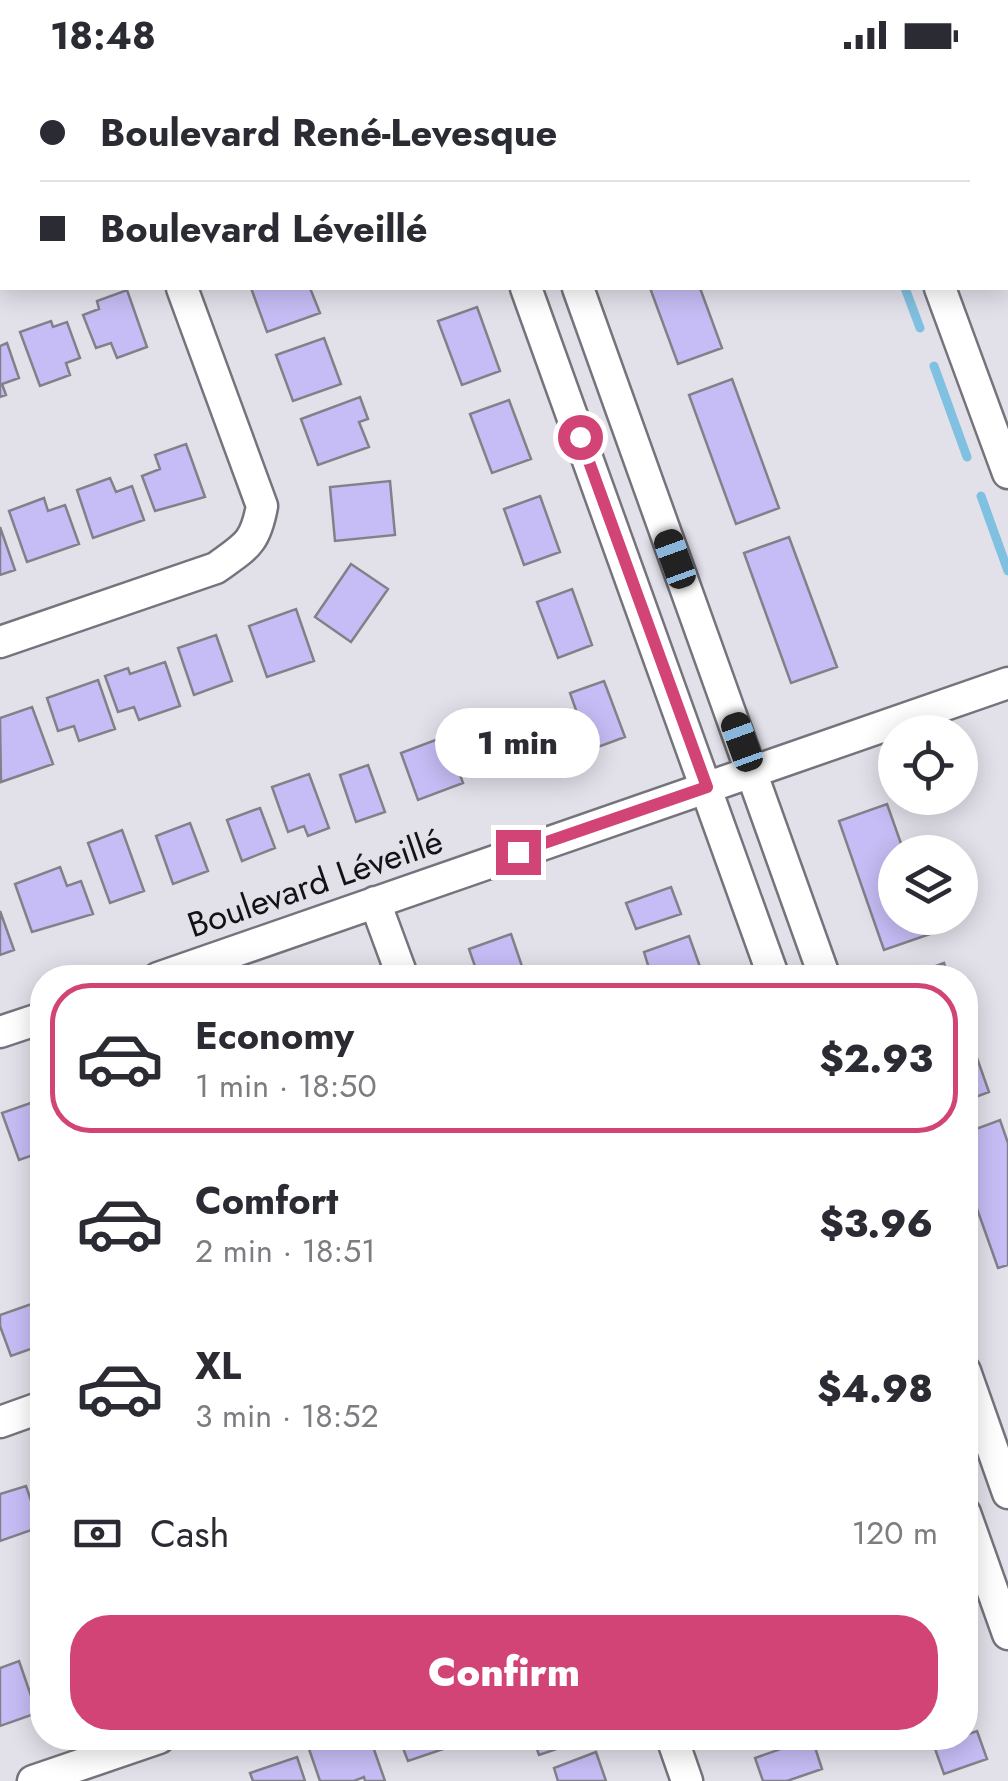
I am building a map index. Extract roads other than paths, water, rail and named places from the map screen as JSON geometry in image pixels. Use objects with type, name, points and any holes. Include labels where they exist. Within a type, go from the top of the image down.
[{"type":"street","points":[[0,642],[216,568],[245,547],[257,532],[262,506],[183,290]]},
{"type":"street","points":[[527,290],[769,965]]},
{"type":"street","points":[[579,290],[821,965]]},
{"type":"street","points":[[941,290],[1008,473]]},
{"type":"street","name":"Boulevard Léveillé","points":[[195,965],[1008,683]]},
{"type":"street","points":[[375,902],[398,965]]},
{"type":"street","points":[[0,1032],[30,1022]]},
{"type":"street","points":[[978,1408],[1008,1494]]},
{"type":"street","points":[[0,1422],[30,1411]]},
{"type":"street","points":[[978,1550],[1008,1634]]},
{"type":"street","points":[[33,1781],[124,1750]]},
{"type":"street","points":[[676,1750],[687,1781]]},
{"type":"waterway","points":[[906,290],[920,328]]},
{"type":"waterway","points":[[934,366],[967,457]]},
{"type":"waterway","points":[[981,496],[1008,571]]}]
